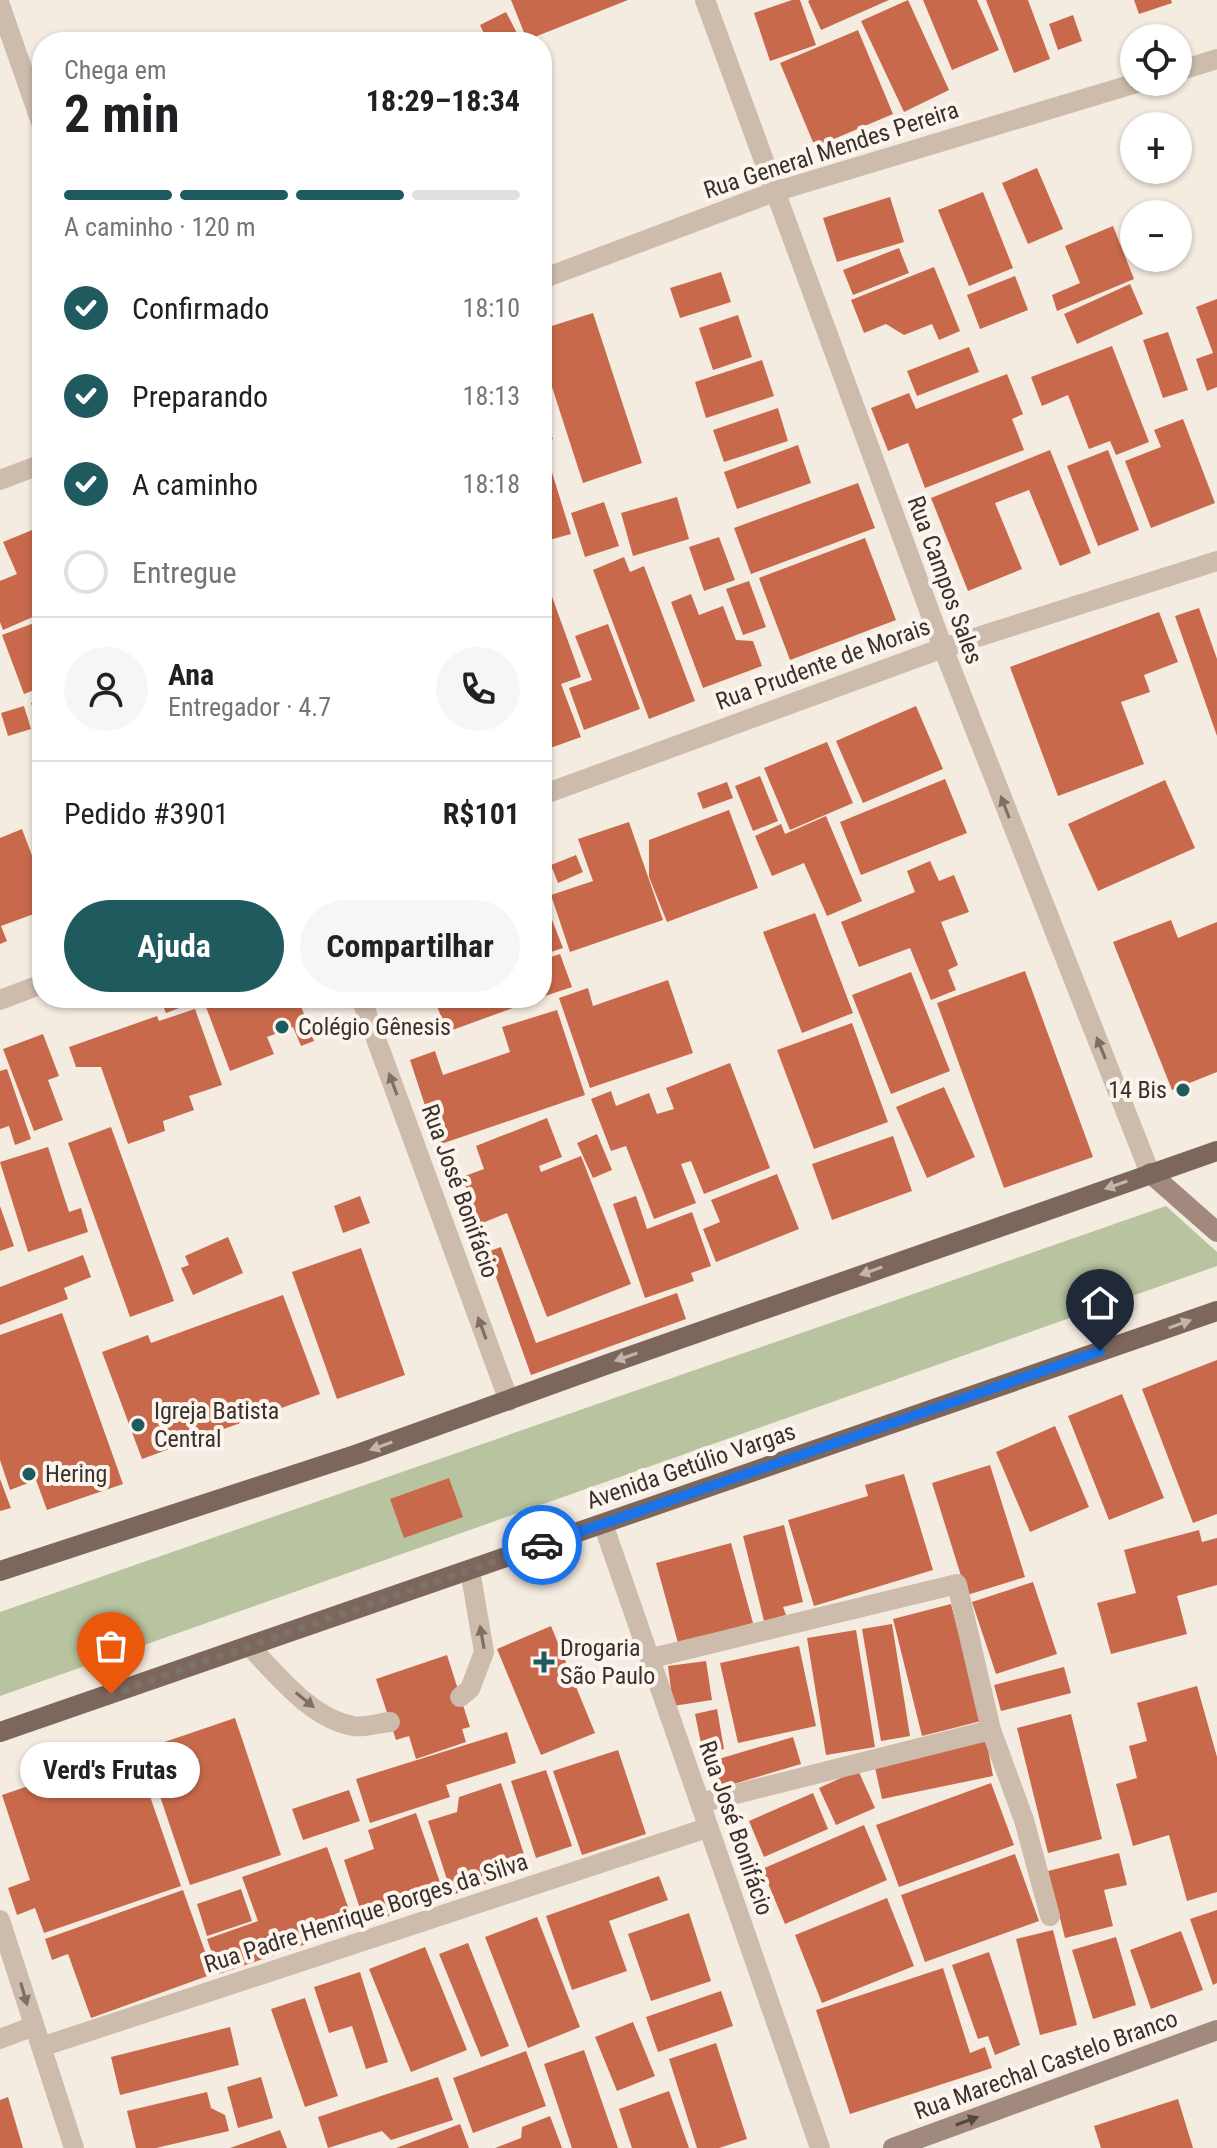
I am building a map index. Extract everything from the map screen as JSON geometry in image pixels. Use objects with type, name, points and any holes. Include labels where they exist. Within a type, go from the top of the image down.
[{"type":"main road","points":[[0,1571],[358,1454],[1217,1151]]},
{"type":"main road","name":"Avenida Getúlio Vargas","points":[[0,1732],[1217,1311]]},
{"type":"street","name":"Rua Campos Sales","points":[[705,0],[943,648],[1150,1173]]},
{"type":"street","points":[[0,5],[32,96]]},
{"type":"street","points":[[1192,67],[1217,59]]},
{"type":"street","name":"Rua General Mendes Pereira","points":[[552,275],[774,192],[1120,88]]},
{"type":"street","points":[[0,480],[32,468]]},
{"type":"street","name":"Rua Prudente de Morais","points":[[552,791],[943,648],[1217,561]]},
{"type":"street","points":[[0,1000],[32,988]]},
{"type":"street","name":"Rua José Bonifácio","points":[[365,1008],[509,1401]]},
{"type":"street","points":[[1150,1173],[1217,1232]]},
{"type":"street","name":"Rua José Bonifácio","points":[[603,1524],[820,2148]]},
{"type":"street","points":[[460,1697],[470,1689],[484,1652],[470,1570]]},
{"type":"street","points":[[652,1658],[957,1584],[991,1730],[1024,1820],[1050,1916]]},
{"type":"street","points":[[249,1646],[303,1700],[329,1718],[355,1726],[390,1722]]},
{"type":"street","points":[[700,1803],[991,1730]]},
{"type":"street","name":"Rua Padre Henrique Borges da Silva","points":[[41,2047],[707,1828]]},
{"type":"street","points":[[0,1920],[74,2148]]},
{"type":"street","points":[[0,2039],[34,2026]]},
{"type":"street","name":"Rua Marechal Castelo Branco","points":[[893,2148],[1217,2030]]},
{"type":"green space","points":[[1166,1206],[1217,1252],[1217,1266],[0,1696],[0,1612]]},
{"type":"building","points":[[511,0],[628,0],[547,32],[524,32]]},
{"type":"building","points":[[800,0],[816,45],[770,61],[754,13]]},
{"type":"building","points":[[810,0],[889,0],[821,30]]},
{"type":"building","points":[[908,0],[949,90],[904,112],[861,21]]},
{"type":"building","points":[[923,0],[977,0],[999,50],[952,70]]},
{"type":"building","points":[[986,0],[1028,0],[1050,59],[1014,73]]},
{"type":"building","points":[[1134,0],[1171,0],[1172,3],[1139,14]]},
{"type":"building","points":[[506,12],[516,32],[483,32],[480,25]]},
{"type":"building","points":[[1073,15],[1082,41],[1058,50],[1049,24]]},
{"type":"building","points":[[858,30],[893,114],[815,147],[780,63]]},
{"type":"building","points":[[1037,168],[1063,229],[1028,244],[1002,183]]},
{"type":"building","points":[[983,192],[1013,268],[969,286],[938,210]]},
{"type":"building","points":[[890,197],[904,242],[837,262],[823,218]]},
{"type":"building","points":[[1113,226],[1120,244],[1120,272],[1131,272],[1134,279],[1057,311],[1052,295],[1080,283],[1065,246]]},
{"type":"building","points":[[899,248],[909,273],[853,295],[843,270]]},
{"type":"building","points":[[934,267],[960,331],[939,340],[932,324],[904,335],[886,324],[864,333],[851,300]]},
{"type":"building","points":[[721,272],[731,302],[680,318],[670,288]]},
{"type":"building","points":[[1015,276],[1028,310],[980,329],[967,295]]},
{"type":"building","points":[[1130,284],[1143,314],[1077,344],[1064,314]]},
{"type":"building","points":[[1217,299],[1217,387],[1207,391],[1196,359],[1213,353],[1196,307]]},
{"type":"building","points":[[593,313],[642,463],[583,483],[552,387],[552,326]]},
{"type":"building","points":[[738,315],[752,357],[713,370],[699,328]]},
{"type":"building","points":[[1168,332],[1188,390],[1163,398],[1143,340]]},
{"type":"building","points":[[1112,346],[1149,442],[1116,455],[1110,441],[1089,449],[1068,395],[1042,406],[1031,377]]},
{"type":"building","points":[[969,347],[979,372],[917,396],[907,371]]},
{"type":"building","points":[[762,360],[774,396],[706,418],[695,382]]},
{"type":"building","points":[[1007,374],[1023,414],[1012,419],[1024,450],[925,488],[908,443],[888,451],[871,408],[909,393],[916,409]]},
{"type":"building","points":[[778,408],[788,441],[724,462],[713,430]]},
{"type":"building","points":[[1183,419],[1215,503],[1151,528],[1125,461],[1161,447],[1154,430]]},
{"type":"building","points":[[798,445],[811,483],[737,509],[724,472]]},
{"type":"building","points":[[1050,450],[1091,553],[1060,566],[1029,490],[995,503],[1022,569],[968,591],[931,498]]},
{"type":"building","points":[[1108,450],[1139,530],[1098,546],[1067,466]]},
{"type":"building","points":[[552,472],[571,534],[552,539]]},
{"type":"building","points":[[858,483],[875,528],[751,574],[734,528]]},
{"type":"building","points":[[677,497],[689,539],[633,556],[621,513]]},
{"type":"building","points":[[604,502],[619,546],[585,557],[571,513]]},
{"type":"building","points":[[32,530],[32,617],[3,630],[0,622],[0,581],[17,574],[3,542]]},
{"type":"building","points":[[719,537],[735,580],[704,591],[689,547]]},
{"type":"building","points":[[865,538],[896,620],[790,660],[759,578]]},
{"type":"building","points":[[624,557],[630,572],[644,566],[695,701],[649,719],[593,570]]},
{"type":"building","points":[[749,581],[766,627],[743,635],[726,589]]},
{"type":"building","points":[[691,594],[699,615],[723,606],[736,640],[753,641],[762,666],[703,688],[671,602]]},
{"type":"building","points":[[552,597],[581,677],[561,684],[581,737],[552,747]]},
{"type":"building","points":[[1199,608],[1217,659],[1217,736],[1175,616]]},
{"type":"building","points":[[1159,612],[1178,662],[1144,675],[1150,692],[1121,702],[1144,764],[1058,796],[1010,667]]},
{"type":"building","points":[[32,624],[32,691],[24,694],[2,635]]},
{"type":"building","points":[[608,624],[640,709],[584,730],[569,688],[592,680],[575,636]]},
{"type":"building","points":[[24,706],[31,729],[8,736],[1,713]]},
{"type":"building","points":[[916,706],[943,769],[863,803],[836,741]]},
{"type":"building","points":[[827,742],[853,803],[790,830],[764,768]]},
{"type":"building","points":[[760,776],[778,821],[753,831],[735,786]]},
{"type":"building","points":[[945,779],[967,833],[861,875],[840,822]]},
{"type":"building","points":[[1165,780],[1195,848],[1098,891],[1068,824]]},
{"type":"building","points":[[727,782],[733,798],[703,809],[697,793]]},
{"type":"building","points":[[729,810],[758,888],[667,922],[649,877],[649,840]]},
{"type":"building","points":[[826,816],[862,901],[827,916],[804,863],[772,876],[755,836],[781,824],[785,834]]},
{"type":"building","points":[[629,822],[663,920],[570,952],[552,895],[593,881],[578,839]]},
{"type":"building","points":[[22,829],[32,856],[32,915],[1,926],[7,941],[0,944],[0,838]]},
{"type":"building","points":[[576,855],[583,872],[558,883],[552,865]]},
{"type":"building","points":[[930,861],[939,881],[954,875],[969,912],[941,922],[958,965],[948,970],[956,990],[931,1000],[910,948],[859,967],[841,922],[915,892],[907,871]]},
{"type":"building","points":[[815,913],[853,1013],[802,1033],[763,932]]},
{"type":"building","points":[[552,920],[563,948],[552,952]]},
{"type":"building","points":[[1171,920],[1178,938],[1217,922],[1217,1072],[1172,1090],[1113,942]]},
{"type":"building","points":[[560,954],[572,987],[552,994],[552,957]]},
{"type":"building","points":[[1025,971],[1093,1157],[1004,1188],[937,1003]]},
{"type":"building","points":[[911,972],[950,1071],[891,1094],[852,995]]},
{"type":"building","points":[[668,980],[693,1053],[590,1088],[559,998],[588,988],[593,1006]]},
{"type":"building","points":[[206,1008],[302,1008],[314,1041],[301,1046],[293,1027],[267,1037],[274,1054],[230,1071]]},
{"type":"building","points":[[438,1008],[513,1008],[447,1032]]},
{"type":"building","points":[[195,1009],[222,1085],[189,1096],[194,1110],[163,1121],[165,1131],[128,1144],[101,1067],[76,1067],[69,1047],[157,1016],[159,1021]]},
{"type":"building","points":[[557,1010],[585,1095],[438,1145],[410,1060],[435,1051],[443,1075],[510,1052],[502,1027]]},
{"type":"building","points":[[852,1023],[888,1122],[814,1149],[777,1050]]},
{"type":"building","points":[[43,1034],[59,1076],[48,1080],[63,1120],[34,1131],[3,1049]]},
{"type":"building","points":[[730,1063],[770,1168],[704,1194],[691,1161],[681,1164],[696,1203],[654,1219],[626,1146],[611,1151],[591,1099],[611,1091],[616,1106],[649,1093],[657,1114],[674,1109],[666,1088]]},
{"type":"building","points":[[7,1069],[31,1139],[15,1145],[9,1126],[0,1129],[0,1071]]},
{"type":"building","points":[[944,1087],[975,1157],[927,1178],[896,1107]]},
{"type":"building","points":[[547,1118],[562,1157],[539,1166],[541,1172],[581,1156],[631,1284],[547,1317],[507,1213],[480,1224],[462,1177],[484,1169],[476,1146]]},
{"type":"building","points":[[111,1127],[174,1301],[130,1317],[68,1143]]},
{"type":"building","points":[[597,1134],[612,1170],[593,1178],[577,1143]]},
{"type":"building","points":[[893,1136],[912,1191],[832,1220],[812,1164]]},
{"type":"building","points":[[48,1147],[69,1212],[81,1208],[88,1232],[28,1252],[0,1162]]},
{"type":"building","points":[[777,1174],[799,1229],[716,1262],[703,1229],[720,1222],[711,1200]]},
{"type":"building","points":[[360,1196],[370,1223],[343,1233],[334,1206]]},
{"type":"building","points":[[636,1196],[647,1229],[692,1212],[711,1266],[691,1273],[694,1281],[645,1298],[613,1204]]},
{"type":"building","points":[[0,1206],[14,1246],[0,1251]]},
{"type":"building","points":[[228,1237],[243,1273],[193,1295],[181,1268],[189,1265],[185,1256]]},
{"type":"building","points":[[501,1247],[536,1343],[677,1293],[686,1319],[531,1375],[487,1252]]},
{"type":"building","points":[[361,1248],[405,1375],[337,1399],[292,1272]]},
{"type":"building","points":[[83,1255],[91,1277],[64,1288],[68,1299],[0,1325],[0,1287]]},
{"type":"building","points":[[283,1295],[320,1394],[142,1459],[102,1352],[148,1335],[151,1343]]},
{"type":"building","points":[[62,1313],[123,1484],[47,1510],[36,1480],[10,1490],[0,1460],[0,1335]]},
{"type":"building","points":[[1217,1360],[1217,1514],[1193,1523],[1142,1389]]},
{"type":"building","points":[[1122,1394],[1164,1498],[1109,1520],[1068,1416]]},
{"type":"building","points":[[1055,1426],[1089,1507],[1030,1532],[996,1452]]},
{"type":"building","points":[[990,1465],[1025,1577],[967,1595],[932,1483]]},
{"type":"building","points":[[904,1474],[933,1570],[814,1606],[788,1520],[868,1496],[865,1485]]},
{"type":"building","points":[[449,1478],[463,1517],[404,1538],[390,1499]]},
{"type":"building","points":[[0,1479],[11,1508],[0,1511]]},
{"type":"building","points":[[784,1525],[803,1602],[783,1607],[786,1615],[764,1621],[743,1536]]},
{"type":"building","points":[[1199,1530],[1202,1542],[1217,1538],[1217,1585],[1177,1596],[1187,1634],[1111,1654],[1097,1603],[1136,1593],[1124,1550]]},
{"type":"building","points":[[731,1543],[753,1623],[678,1643],[656,1563]]},
{"type":"building","points":[[1033,1582],[1057,1654],[996,1674],[972,1602]]},
{"type":"building","points":[[951,1604],[981,1721],[922,1736],[893,1619]]},
{"type":"building","points":[[892,1624],[910,1736],[881,1741],[862,1629]]},
{"type":"building","points":[[551,1626],[595,1733],[541,1755],[497,1649]]},
{"type":"building","points":[[856,1630],[875,1747],[826,1755],[807,1638]]},
{"type":"building","points":[[799,1646],[816,1726],[738,1743],[720,1663]]},
{"type":"building","points":[[447,1655],[470,1727],[462,1729],[466,1742],[416,1759],[409,1736],[396,1740],[376,1679]]},
{"type":"building","points":[[706,1661],[712,1700],[673,1706],[668,1666]]},
{"type":"building","points":[[1064,1667],[1071,1693],[1001,1711],[994,1685]]},
{"type":"building","points":[[1197,1686],[1217,1757],[1217,1892],[1187,1901],[1169,1835],[1133,1846],[1116,1784],[1137,1778],[1129,1746],[1147,1741],[1137,1703]]},
{"type":"building","points":[[717,1709],[724,1749],[703,1753],[695,1714]]},
{"type":"building","points":[[1071,1714],[1102,1839],[1048,1853],[1017,1728]]},
{"type":"building","points":[[235,1718],[281,1855],[190,1885],[144,1749]]},
{"type":"building","points":[[507,1732],[516,1763],[446,1785],[450,1797],[370,1823],[356,1779]]},
{"type":"building","points":[[793,1737],[801,1764],[720,1788],[712,1761]]},
{"type":"building","points":[[986,1739],[993,1776],[882,1799],[874,1763]]},
{"type":"building","points":[[134,1750],[181,1886],[44,1933],[35,1908],[17,1915],[8,1888],[30,1880],[2,1795]]},
{"type":"building","points":[[618,1750],[646,1834],[582,1855],[553,1771]]},
{"type":"building","points":[[546,1770],[572,1846],[536,1858],[511,1781]]},
{"type":"building","points":[[858,1770],[875,1808],[836,1825],[819,1788]]},
{"type":"building","points":[[501,1783],[529,1870],[452,1895],[428,1821],[457,1812],[459,1797]]},
{"type":"building","points":[[991,1783],[1014,1845],[899,1887],[876,1825]]},
{"type":"building","points":[[349,1790],[360,1821],[303,1840],[292,1809]]},
{"type":"building","points":[[813,1793],[828,1829],[764,1857],[749,1821]]},
{"type":"building","points":[[416,1813],[445,1897],[365,1924],[344,1860],[374,1849],[368,1830]]},
{"type":"building","points":[[864,1825],[887,1880],[785,1924],[762,1869]]},
{"type":"building","points":[[327,1847],[355,1927],[219,1974],[207,1939],[258,1921],[242,1877]]},
{"type":"building","points":[[1119,1853],[1127,1885],[1104,1890],[1113,1926],[1065,1938],[1048,1871]]},
{"type":"building","points":[[1015,1854],[1039,1921],[925,1962],[901,1895]]},
{"type":"building","points":[[659,1876],[668,1900],[609,1921],[627,1971],[572,1990],[546,1916]]},
{"type":"building","points":[[241,1889],[252,1921],[207,1936],[197,1904]]},
{"type":"building","points":[[183,1890],[213,1974],[91,2018],[68,1954],[52,1960],[45,1939]]},
{"type":"building","points":[[887,1898],[914,1966],[822,2003],[795,1935]]},
{"type":"building","points":[[1217,1910],[1217,1983],[1213,1985],[1190,1919]]},
{"type":"building","points":[[689,1913],[711,1981],[651,2001],[628,1934]]},
{"type":"building","points":[[537,1917],[580,2027],[528,2048],[485,1937]]},
{"type":"building","points":[[1053,1930],[1077,2025],[1040,2035],[1016,1939]]},
{"type":"building","points":[[1181,1931],[1203,1990],[1151,2009],[1130,1950]]},
{"type":"building","points":[[1116,1937],[1136,2005],[1093,2019],[1072,1950]]},
{"type":"building","points":[[468,1943],[509,2046],[481,2057],[439,1954]]},
{"type":"building","points":[[425,1947],[467,2050],[411,2072],[369,1969]]},
{"type":"building","points":[[989,1952],[1020,2045],[995,2055],[988,2036],[978,2039],[952,1965]]},
{"type":"building","points":[[943,1968],[970,2053],[985,2047],[992,2068],[850,2114],[816,2010]]},
{"type":"building","points":[[360,1972],[388,2062],[366,2069],[352,2026],[329,2033],[314,1987]]},
{"type":"building","points":[[721,1991],[733,2026],[658,2052],[646,2017]]},
{"type":"building","points":[[305,1998],[338,2096],[305,2107],[271,2009]]},
{"type":"building","points":[[633,2022],[655,2076],[617,2091],[595,2037]]},
{"type":"building","points":[[230,2027],[239,2065],[120,2095],[111,2057]]},
{"type":"building","points":[[716,2043],[747,2139],[719,2148],[697,2148],[669,2059]]},
{"type":"building","points":[[584,2050],[618,2148],[572,2148],[544,2064]]},
{"type":"building","points":[[526,2051],[546,2106],[473,2133],[453,2078]]},
{"type":"building","points":[[261,2077],[273,2118],[238,2128],[227,2087]]},
{"type":"building","points":[[438,2077],[453,2120],[391,2140],[382,2131],[328,2148],[318,2117]]},
{"type":"building","points":[[669,2091],[689,2148],[632,2148],[619,2109]]},
{"type":"building","points":[[207,2092],[211,2108],[225,2115],[229,2131],[156,2148],[136,2148],[127,2111]]},
{"type":"building","points":[[8,2097],[23,2148],[0,2148],[0,2100]]},
{"type":"building","points":[[1178,2099],[1193,2148],[1101,2148],[1094,2126]]},
{"type":"building","points":[[550,2116],[562,2148],[495,2148],[521,2138],[522,2127]]},
{"type":"building","points":[[460,2124],[469,2148],[396,2148]]},
{"type":"building","points":[[280,2130],[287,2148],[230,2148]]},
{"type":"way so far","points":[[111,1694],[542,1545]]},
{"type":"place","name":"Colégio Gênesis","points":[[282,1027]]},
{"type":"place","name":"14 Bis","points":[[1183,1090]]},
{"type":"place","name":"Igreja Batista Central","points":[[138,1425]]},
{"type":"place","name":"Hering","points":[[29,1474]]},
{"type":"place","name":"Drogaria São Paulo","points":[[544,1662]]},
{"type":"place","name":"Verd's Frutas","points":[[111,1694]]},
{"type":"route","points":[[542,1545],[1100,1351]]}]
